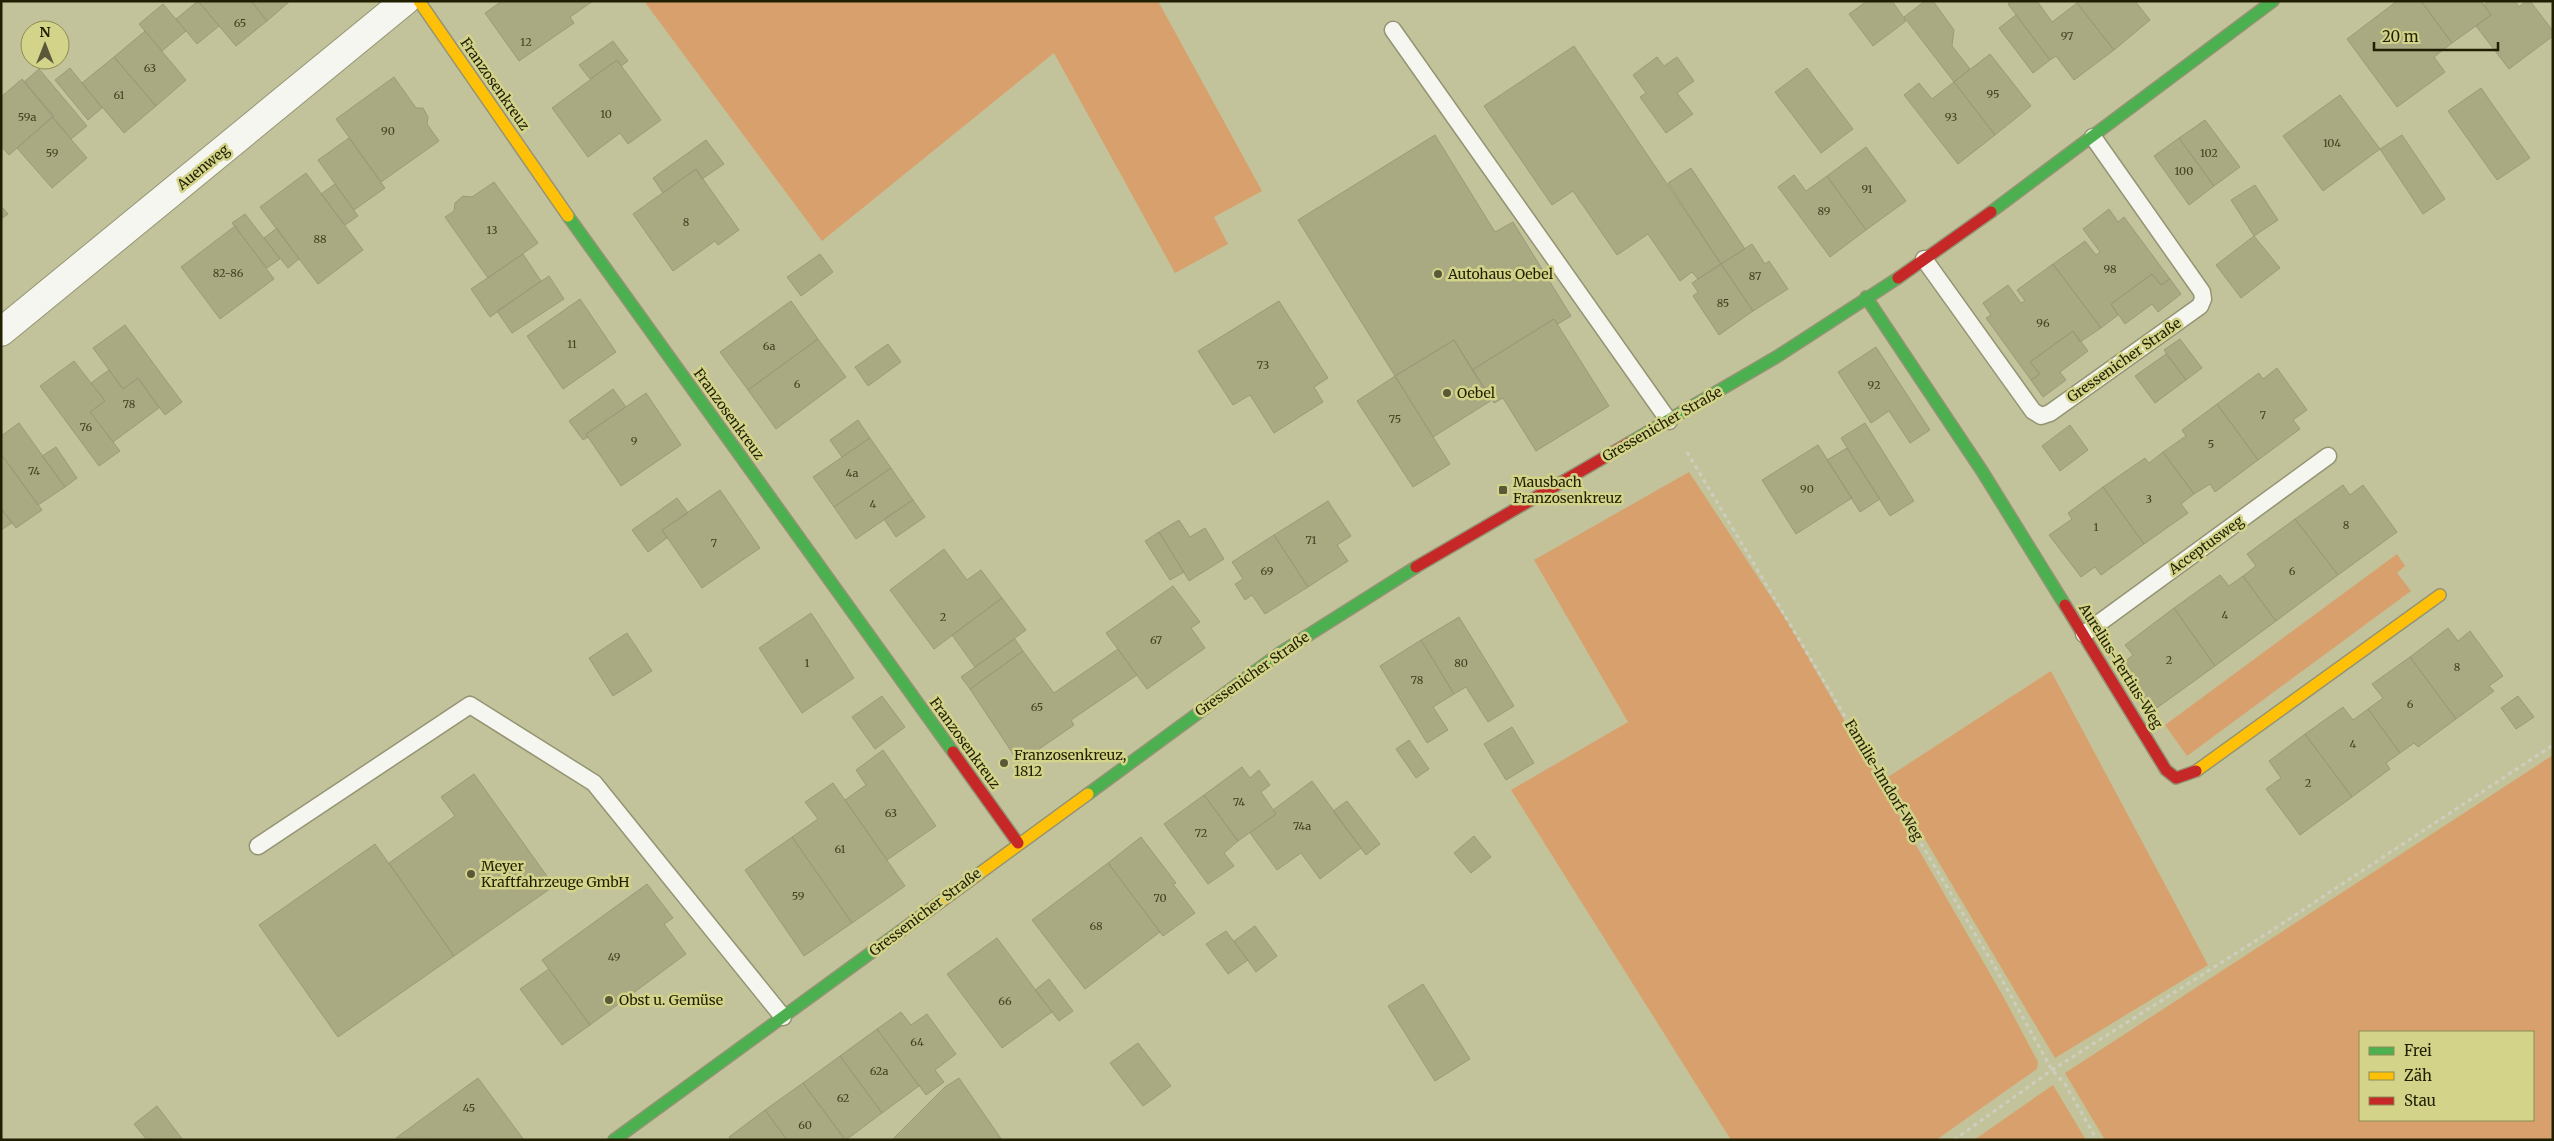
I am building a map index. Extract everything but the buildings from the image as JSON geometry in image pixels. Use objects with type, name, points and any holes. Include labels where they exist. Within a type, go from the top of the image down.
[{"type":"main road","name":"Franzosenkreuz","points":[[419,1],[572,221],[1018,843]]},
{"type":"main road","name":"Gressenicher Straße","points":[[614,1140],[1280,653],[1370,595],[1512,510],[1669,421],[1779,355],[1924,259],[2093,137],[2273,1]]},
{"type":"main road","name":"Aurelius-Tertius-Weg","points":[[1866,297],[1982,471],[2166,770],[2176,778],[2194,773],[2440,595]]},
{"type":"street","name":"Auenweg","points":[[1,332],[406,1]]},
{"type":"lane","points":[[1393,30],[1669,421]]},
{"type":"lane","name":"Gressenicher Straße","points":[[1924,259],[2033,411],[2041,416],[2050,413],[2200,306],[2203,299],[2202,292],[2093,137]]},
{"type":"lane","name":"Acceptusweg","points":[[2084,634],[2328,456]]},
{"type":"lane","points":[[258,846],[470,704],[594,783],[783,1017]]},
{"type":"path","name":"Familie-Imdorf-Weg","points":[[1669,421],[1991,961],[2052,1070],[2065,1084],[2097,1140]]},
{"type":"path","points":[[1954,1140],[2052,1070],[2271,931],[2553,745]]},
{"type":"shaded area","points":[[644,1],[1158,1],[1262,191],[1214,217],[1228,244],[1175,273],[1054,53],[822,241]]},
{"type":"shaded area","points":[[1689,472],[1790,626],[2004,998],[2038,1062],[2037,1069],[1936,1140],[1731,1140],[1511,790],[1628,722],[1534,560]]},
{"type":"shaded area","points":[[2397,554],[2405,566],[2397,573],[2411,591],[2187,756],[2165,725]]},
{"type":"shaded area","points":[[2051,671],[2208,965],[2055,1058],[1888,777]]},
{"type":"shaded area","points":[[2553,755],[2553,1140],[2105,1140],[2065,1073]]},
{"type":"shaded area","points":[[2053,1085],[2086,1140],[1974,1140]]},
{"type":"traffic: fast","points":[[1991,212],[2273,1]]},
{"type":"traffic: fast","points":[[568,216],[953,752]]},
{"type":"traffic: fast","points":[[1629,443],[1778,356],[1898,278]]},
{"type":"traffic: fast","points":[[1866,297],[1982,471],[2065,605]]},
{"type":"traffic: fast","points":[[1088,794],[1280,653],[1416,567]]},
{"type":"traffic: fast","points":[[614,1140],[913,922]]},
{"type":"traffic: slow","points":[[419,1],[568,216]]},
{"type":"traffic: slow","points":[[2196,771],[2440,595]]},
{"type":"traffic: slow","points":[[913,922],[1088,794]]},
{"type":"traffic: jam","points":[[1898,278],[1991,212]]},
{"type":"traffic: jam","points":[[1416,567],[1629,443]]},
{"type":"traffic: jam","points":[[2065,605],[2166,770],[2176,778],[2196,771]]},
{"type":"traffic: jam","points":[[953,752],[1018,843]]},
{"type":"place","name":"Autohaus Oebel","points":[[1438,274]]},
{"type":"place","name":"Oebel","points":[[1447,393]]},
{"type":"place","name":"Mausbach Franzosenkreuz","points":[[1503,490]]},
{"type":"place","name":"Franzosenkreuz, 1812","points":[[1004,763]]},
{"type":"place","name":"Meyer Kraftfahrzeuge GmbH","points":[[471,874]]},
{"type":"place","name":"Obst u. Gemüse","points":[[609,1000]]}]
